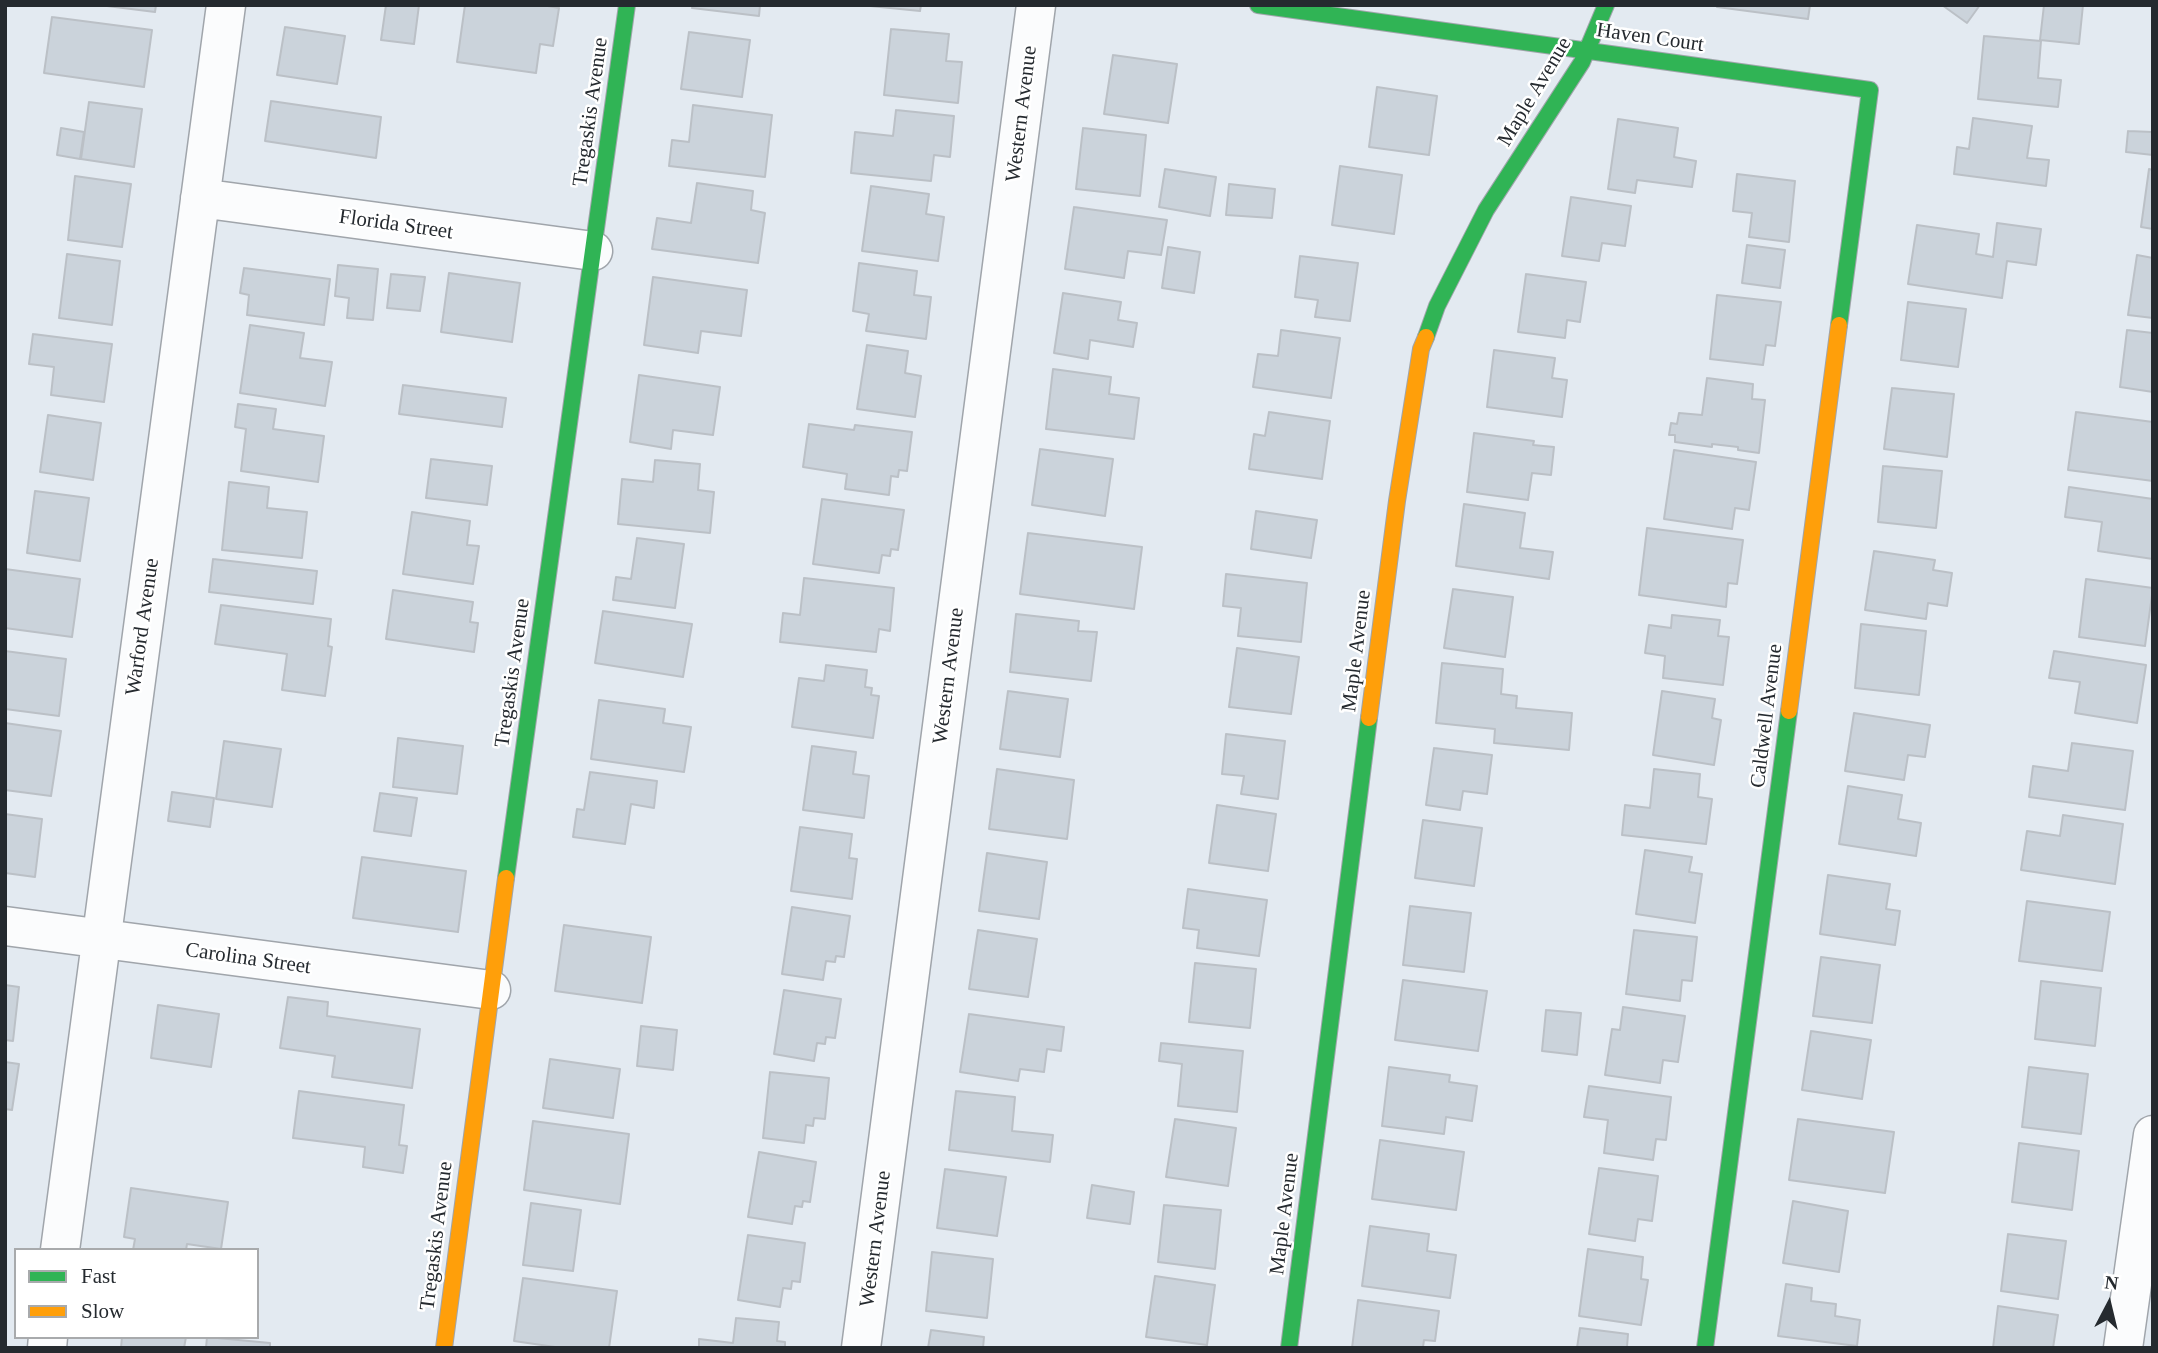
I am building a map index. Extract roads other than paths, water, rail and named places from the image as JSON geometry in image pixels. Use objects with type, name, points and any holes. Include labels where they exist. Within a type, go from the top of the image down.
[{"type":"street","name":"Warford Avenue","points":[[60,1248],[226,5]]},
{"type":"street","name":"Tregaskis Avenue","points":[[444,1348],[627,5]]},
{"type":"street","name":"Western Avenue","points":[[861,1348],[1036,5]]},
{"type":"street","name":"Haven Court","points":[[1258,5],[1870,90]]},
{"type":"street","name":"Maple Avenue","points":[[1289,1348],[1397,501],[1420,349],[1437,306],[1486,210],[1582,62],[1606,5]]},
{"type":"street","name":"Caldwell Avenue","points":[[1705,1348],[1870,90]]},
{"type":"street","name":"Florida Street","points":[[200,198],[593,251]]},
{"type":"street","name":"Carolina Street","points":[[5,926],[491,990]]},
{"type":"street","points":[[2123,1348],[2153,1135]]}]
